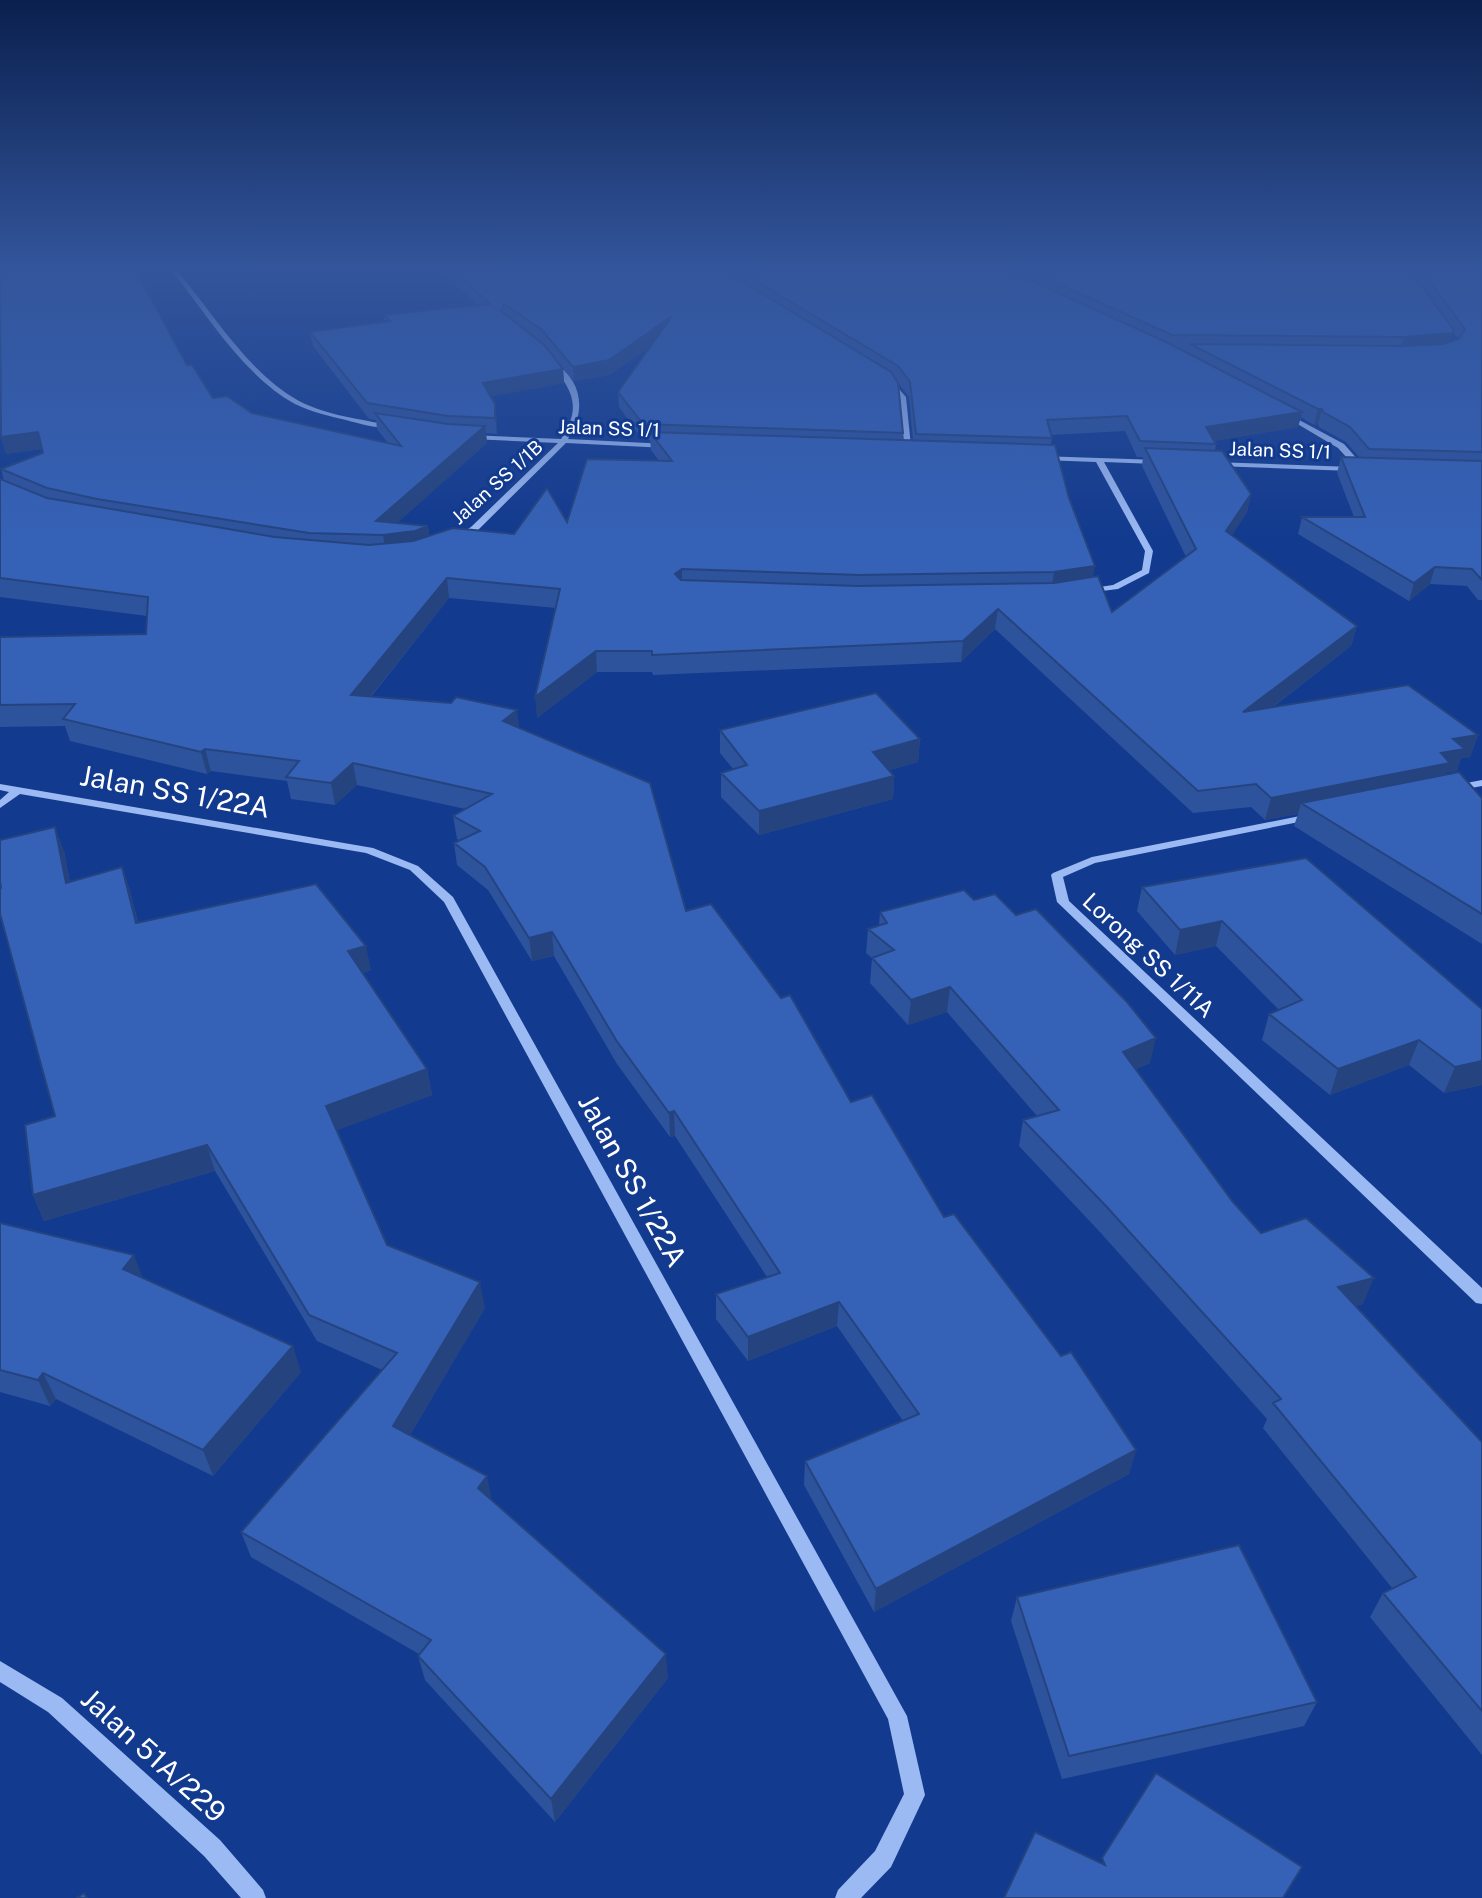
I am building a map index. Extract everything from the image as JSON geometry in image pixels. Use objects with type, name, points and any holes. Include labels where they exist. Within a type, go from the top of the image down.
[{"type":"street","points":[[247,360],[263,379],[298,402],[360,422],[398,428]]},
{"type":"street","points":[[549,360],[572,383],[578,400],[574,427],[563,442]]},
{"type":"street","points":[[879,373],[894,384],[902,397],[909,454]]},
{"type":"street","points":[[1280,411],[1341,446],[1362,469]]},
{"type":"street","name":"Jalan SS 1/1","points":[[463,437],[674,446]]},
{"type":"street","name":"Jalan SS 1/1B","points":[[456,540],[474,529],[563,442]]},
{"type":"street","points":[[895,453],[923,454]]},
{"type":"street","points":[[1031,458],[1168,462]]},
{"type":"street","points":[[1077,593],[1115,587],[1146,571],[1149,551],[1099,460]]},
{"type":"street","name":"Jalan SS 1/1","points":[[1210,464],[1375,469]]},
{"type":"street","points":[[1442,791],[1482,783]]},
{"type":"street","name":"Jalan SS 1/22A","points":[[0,787],[369,850],[414,868],[449,900],[897,1716],[915,1795],[883,1858],[846,1898]]},
{"type":"street","points":[[0,805],[17,791]]},
{"type":"street","name":"Lorong SS 1/11A","points":[[1321,815],[1092,860],[1057,875],[1063,902],[1482,1298]]},
{"type":"street","name":"Jalan 51A/229","points":[[0,1671],[55,1705],[212,1848],[255,1898]]},
{"type":"building","points":[[1,360],[184,360],[187,365],[192,365],[213,398],[227,396],[252,413],[401,446],[375,413],[448,424],[485,426],[376,521],[428,526],[415,531],[383,535],[309,533],[97,499],[47,488],[1,469],[43,453],[38,432],[1,437]]},
{"type":"building","points":[[332,360],[556,360],[563,369],[483,383],[495,404],[495,418],[448,416],[367,403]]},
{"type":"building","points":[[567,360],[610,360],[609,360],[573,367]]},
{"type":"building","points":[[641,360],[871,360],[891,372],[898,383],[903,433],[643,424],[618,392]]},
{"type":"building","points":[[887,360],[1200,360],[1302,412],[1206,427],[1216,444],[1140,441],[1127,416],[1047,420],[1052,438],[916,434],[910,382],[898,366]]},
{"type":"building","points":[[1221,360],[1482,360],[1482,452],[1369,449],[1350,427]]},
{"type":"building","points":[[650,432],[1055,445],[1069,498],[1095,566],[1054,572],[859,575],[682,569],[675,574],[681,580],[859,586],[1054,583],[1098,576],[1112,612],[1196,549],[1145,448],[1222,451],[1251,494],[1226,531],[1357,626],[1243,712],[1408,685],[1478,735],[1453,739],[1465,749],[1441,753],[1450,763],[1271,798],[1256,784],[1198,791],[998,609],[963,641],[652,655],[652,651],[596,651],[535,697],[560,589],[447,578],[351,695],[451,703],[456,697],[517,710],[503,721],[650,783],[686,911],[711,904],[781,998],[790,995],[851,1102],[872,1095],[944,1217],[954,1214],[1061,1356],[1071,1352],[1136,1450],[876,1589],[805,1461],[919,1414],[839,1302],[748,1337],[716,1294],[780,1273],[674,1111],[669,1113],[616,1040],[552,932],[529,938],[485,867],[454,843],[480,831],[453,816],[492,794],[353,763],[331,783],[286,777],[299,761],[205,749],[201,752],[63,719],[75,704],[0,705],[0,637],[146,634],[148,597],[0,578],[0,479],[47,498],[275,537],[369,545],[413,541],[453,528],[514,534],[547,488],[567,522],[587,459],[672,461]]},
{"type":"building","points":[[1341,457],[1482,461],[1482,580],[1472,569],[1435,567],[1414,583],[1302,517],[1365,517]]},
{"type":"building","points":[[876,693],[920,739],[873,752],[894,776],[759,811],[721,773],[747,765],[720,730]]},
{"type":"building","points":[[1459,772],[1482,798],[1482,914],[1301,803]]},
{"type":"building","points":[[55,827],[66,883],[122,867],[136,923],[316,884],[366,946],[348,951],[427,1069],[326,1106],[387,1245],[480,1282],[393,1426],[487,1476],[478,1488],[666,1654],[551,1799],[418,1656],[431,1640],[241,1532],[397,1353],[309,1315],[207,1145],[33,1195],[25,1125],[55,1116],[0,914],[0,840]]},
{"type":"building","points":[[1306,858],[1482,1009],[1482,1061],[1455,1067],[1419,1040],[1338,1069],[1269,1014],[1302,1000],[1222,921],[1180,930],[1142,887]]},
{"type":"building","points":[[964,890],[974,900],[995,894],[1016,915],[1036,909],[1127,1002],[1156,1038],[1123,1052],[1233,1202],[1261,1233],[1306,1218],[1374,1278],[1338,1287],[1482,1442],[1482,1711],[1383,1593],[1416,1577],[1273,1403],[1281,1399],[1105,1205],[1023,1120],[1059,1110],[950,987],[911,1000],[872,958],[894,950],[868,929],[887,923],[880,912]]},
{"type":"building","points":[[0,1223],[134,1255],[123,1269],[293,1346],[203,1450],[43,1373],[38,1380],[0,1370]]},
{"type":"building","points":[[1239,1545],[1317,1702],[1069,1756],[1017,1597]]},
{"type":"building","points":[[1156,1773],[1302,1867],[1283,1898],[1004,1898],[1035,1832],[1105,1865],[1102,1858]]}]
